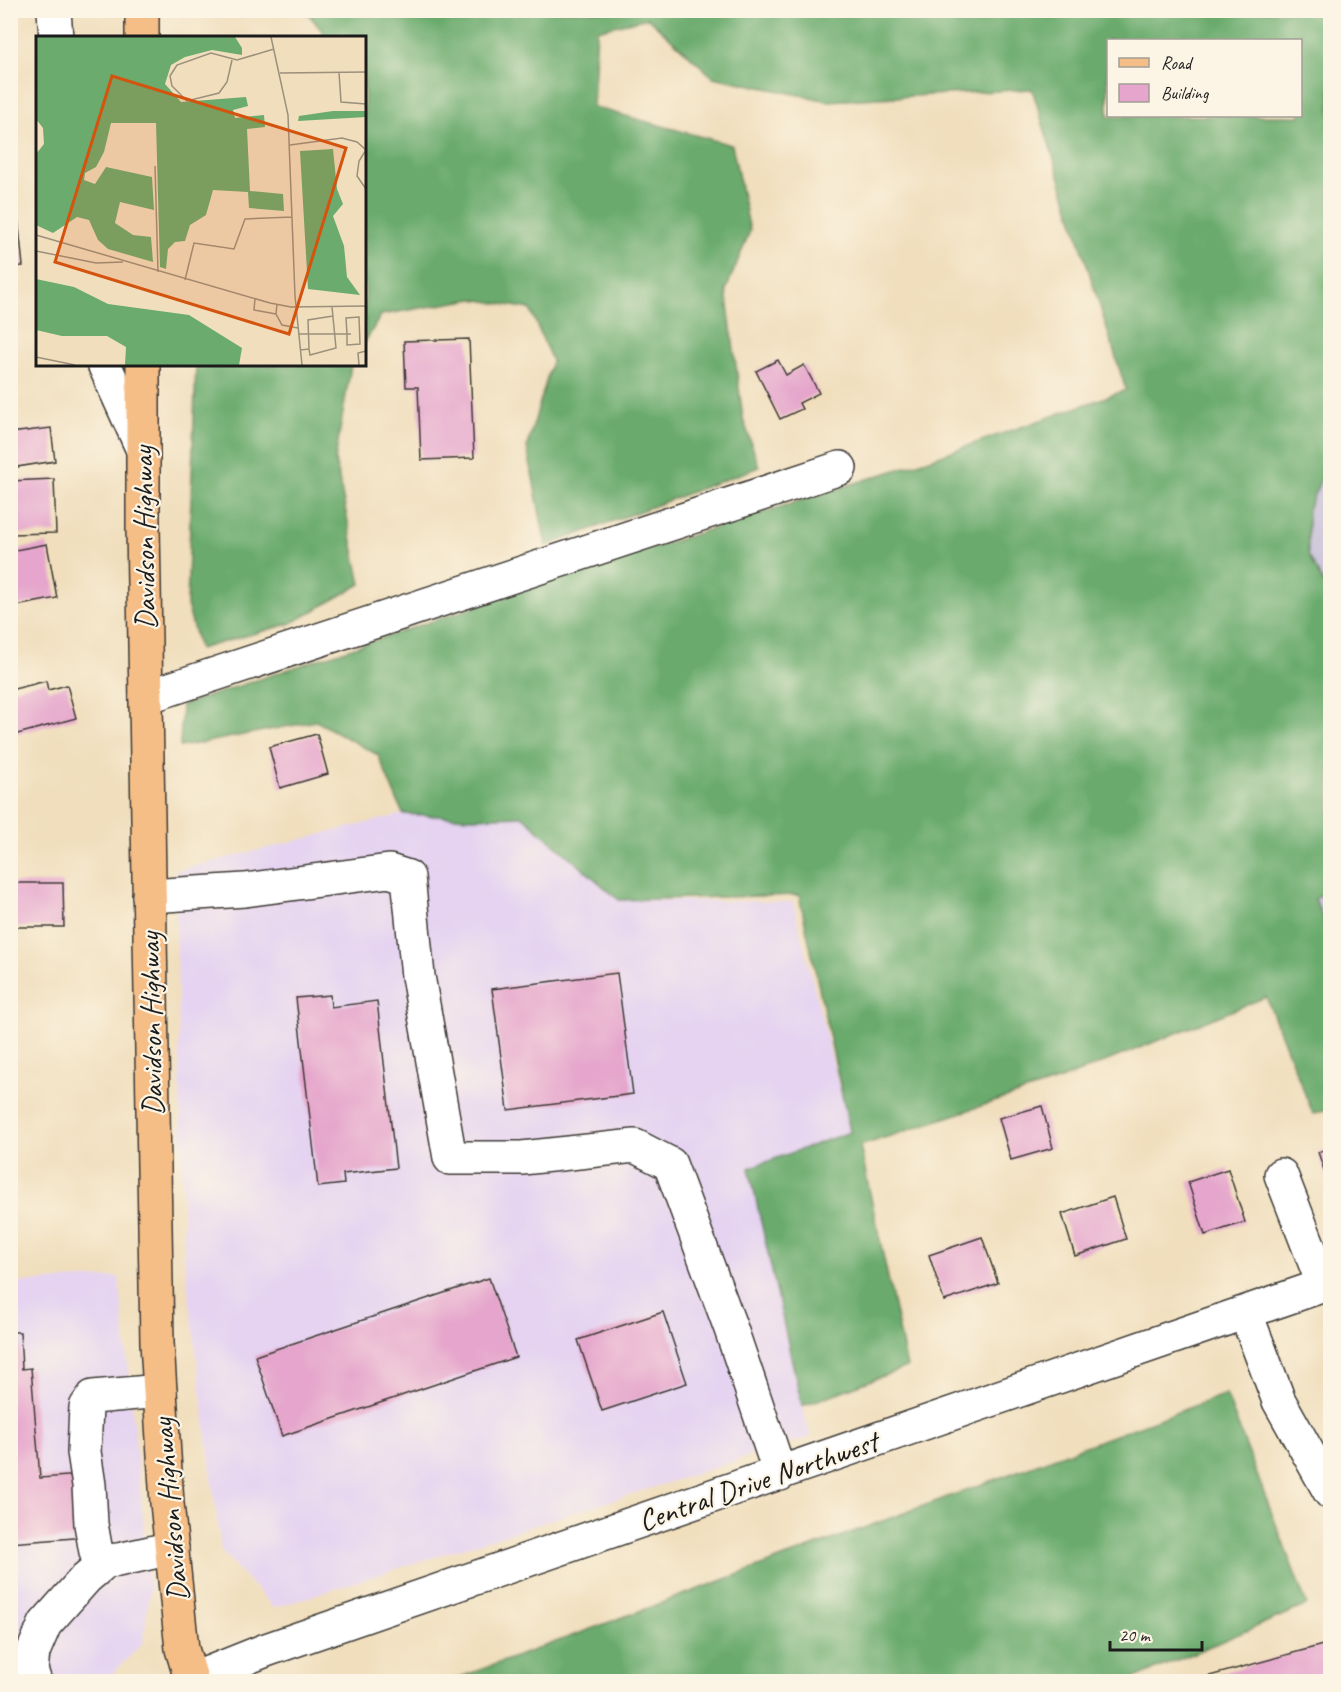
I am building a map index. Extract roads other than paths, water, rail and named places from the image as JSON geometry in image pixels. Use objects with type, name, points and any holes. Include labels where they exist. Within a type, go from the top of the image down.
[{"type":"main road","points":[[142,10],[142,36]]},
{"type":"main road","name":"Davidson Highway","points":[[143,366],[143,527],[157,1343],[172,1548],[182,1649],[190,1681]]},
{"type":"street","points":[[54,10],[56,36]]},
{"type":"street","points":[[105,366],[143,450]]},
{"type":"street","points":[[146,697],[840,468]]},
{"type":"street","points":[[149,896],[245,890],[389,872],[408,877],[418,976],[450,1158],[522,1158],[635,1146],[670,1164],[731,1329],[780,1474]]},
{"type":"street","points":[[1281,1175],[1327,1285]]},
{"type":"street","name":"Central Drive Northwest","points":[[190,1681],[266,1650],[1327,1285]]},
{"type":"street","points":[[1246,1314],[1279,1401],[1330,1492]]},
{"type":"street","points":[[106,1561],[96,1552],[91,1524],[84,1452],[86,1407],[93,1397],[160,1391]]},
{"type":"street","points":[[35,1682],[31,1670],[33,1652],[45,1624],[86,1578],[106,1561],[172,1548]]}]
